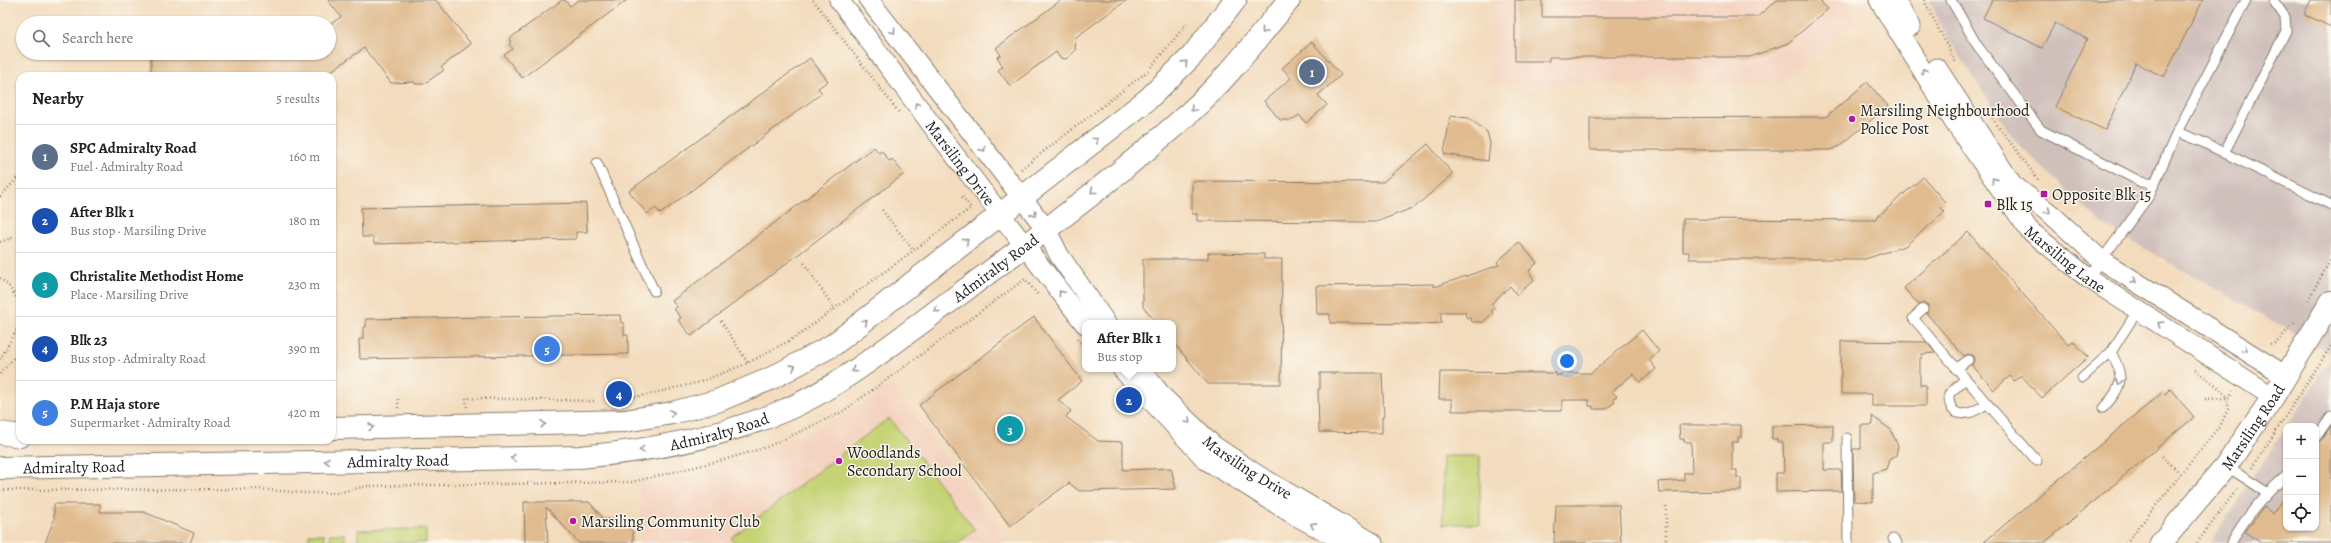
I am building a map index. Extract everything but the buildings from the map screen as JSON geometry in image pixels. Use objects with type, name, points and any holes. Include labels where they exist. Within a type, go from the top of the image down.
[{"type":"main road","name":"Admiralty Road","points":[[336,428],[624,421],[672,413],[717,401],[770,379],[833,345],[1147,100],[1192,56],[1235,0]]},
{"type":"main road","name":"Admiralty Road","points":[[0,468],[580,457],[620,454],[694,440],[740,427],[785,410],[836,382],[886,348],[1046,230],[1189,113],[1221,81],[1289,0]]},
{"type":"main road","name":"Marsiling Road","points":[[2161,543],[2226,466],[2273,397],[2331,302]]},
{"type":"main road","points":[[0,433],[16,435]]},
{"type":"main road","name":"Admiralty Road","points":[[0,441],[16,440]]},
{"type":"street","name":"Marsiling Drive","points":[[840,0],[1000,215],[1082,320]]},
{"type":"street","name":"Marsiling Drive","points":[[869,0],[1046,230],[1059,255],[1104,320]]},
{"type":"street","name":"Marsiling Lane","points":[[1879,0],[1954,122],[2029,230],[2088,278],[2241,379],[2273,397]]},
{"type":"street","name":"Marsiling Lane","points":[[1895,0],[2012,184],[2052,215],[2101,260],[2286,376]]},
{"type":"street","name":"Marsiling Drive","points":[[1125,372],[1206,460],[1296,516],[1347,543]]},
{"type":"street","name":"Marsiling Drive","points":[[1143,372],[1162,396],[1214,446],[1256,474],[1373,543]]},
{"type":"lane","points":[[1951,0],[1977,45],[2041,130],[2141,182],[2154,184]]},
{"type":"lane","points":[[2088,278],[2149,196],[2177,132],[2246,0]]},
{"type":"lane","points":[[2224,152],[2286,31],[2285,17],[2273,0]]},
{"type":"lane","points":[[2177,132],[2224,152],[2331,205]]},
{"type":"lane","points":[[597,162],[654,291]]},
{"type":"lane","points":[[1923,309],[1913,318],[2037,461]]},
{"type":"lane","points":[[2082,378],[2111,352],[2138,310]]},
{"type":"lane","points":[[2103,408],[2116,395],[2121,382],[2120,368],[2111,352]]},
{"type":"lane","points":[[1956,369],[1968,360]]},
{"type":"lane","points":[[1965,379],[1949,394],[1949,401],[1952,410],[1957,413],[1966,414],[1976,412],[1986,404]]},
{"type":"lane","points":[[2319,433],[2331,416]]},
{"type":"lane","points":[[1847,438],[1848,542]]},
{"type":"lane","points":[[2226,466],[2268,493]]},
{"type":"lane","points":[[2231,543],[2237,532],[2268,493],[2283,479]]},
{"type":"path","points":[[813,0],[904,119]]},
{"type":"path","points":[[1924,0],[1959,69]]},
{"type":"path","points":[[1018,172],[1150,69],[1188,22]]},
{"type":"path","points":[[1989,113],[2044,187]]},
{"type":"path","points":[[0,197],[16,179]]},
{"type":"path","points":[[605,401],[646,395],[700,382],[748,363],[796,337],[835,310],[971,208],[956,189]]},
{"type":"path","points":[[882,210],[913,250]]},
{"type":"path","points":[[0,242],[15,237]]},
{"type":"path","points":[[2304,306],[2331,259]]},
{"type":"path","points":[[804,263],[835,310]]},
{"type":"path","points":[[0,278],[8,285],[16,297]]},
{"type":"path","points":[[2256,356],[2263,346],[2276,343],[2297,320]]},
{"type":"path","points":[[721,321],[748,363]]},
{"type":"path","points":[[0,359],[16,331]]},
{"type":"path","points":[[2197,543],[2245,479],[2331,346]]},
{"type":"path","points":[[0,374],[16,355]]},
{"type":"path","points":[[2126,543],[2182,475],[2221,424],[2228,409],[2228,398],[2241,379]]},
{"type":"path","points":[[398,398],[398,408]]},
{"type":"path","points":[[467,407],[466,398],[598,401]]},
{"type":"path","points":[[2205,399],[2228,398]]},
{"type":"path","points":[[2162,456],[2182,475]]},
{"type":"path","points":[[469,478],[469,485]]},
{"type":"path","points":[[0,490],[250,489],[304,493],[330,493],[367,486],[400,486],[400,479]]},
{"type":"path","points":[[1666,506],[1666,543]]},
{"type":"shaded area","points":[[1490,0],[1850,0],[1857,19],[1781,83],[1487,84],[1484,83],[1490,78]]},
{"type":"shaded area","points":[[1930,0],[2331,0],[2331,354],[2103,225],[2015,141],[1939,23]]},
{"type":"shaded area","points":[[2331,358],[2331,543],[2210,543],[2283,432],[2283,531],[2319,531],[2319,423],[2289,423]]},
{"type":"shaded area","name":"Woodlands Secondary School","points":[[891,384],[1010,543],[641,543],[639,482],[692,473],[766,450],[841,417]]},
{"type":"green space","points":[[889,418],[975,530],[958,543],[735,543],[731,538]]},
{"type":"green space","points":[[1443,456],[1480,456],[1480,524],[1443,524]]},
{"type":"green space","points":[[426,529],[426,543],[358,543],[358,530]]},
{"type":"green space","points":[[309,534],[324,534],[324,543],[309,543]]},
{"type":"green space","points":[[330,534],[345,534],[345,543],[330,543]]},
{"type":"place","name":"SPC Admiralty Road","points":[[1312,72]]},
{"type":"place","name":"Marsiling Neighbourhood Police Post","points":[[1852,119]]},
{"type":"place","name":"Opposite Blk 15","points":[[2044,194]]},
{"type":"place","name":"Blk 15","points":[[1988,204]]},
{"type":"place","name":"P.M Haja store","points":[[547,349]]},
{"type":"place","name":"Blk 23","points":[[619,394]]},
{"type":"place","name":"After Blk 1","points":[[1129,400]]},
{"type":"place","name":"Christalite Methodist Home","points":[[1010,429]]},
{"type":"place","name":"Woodlands Secondary School","points":[[839,461]]},
{"type":"place","name":"Marsiling Community Club","points":[[573,521]]}]
